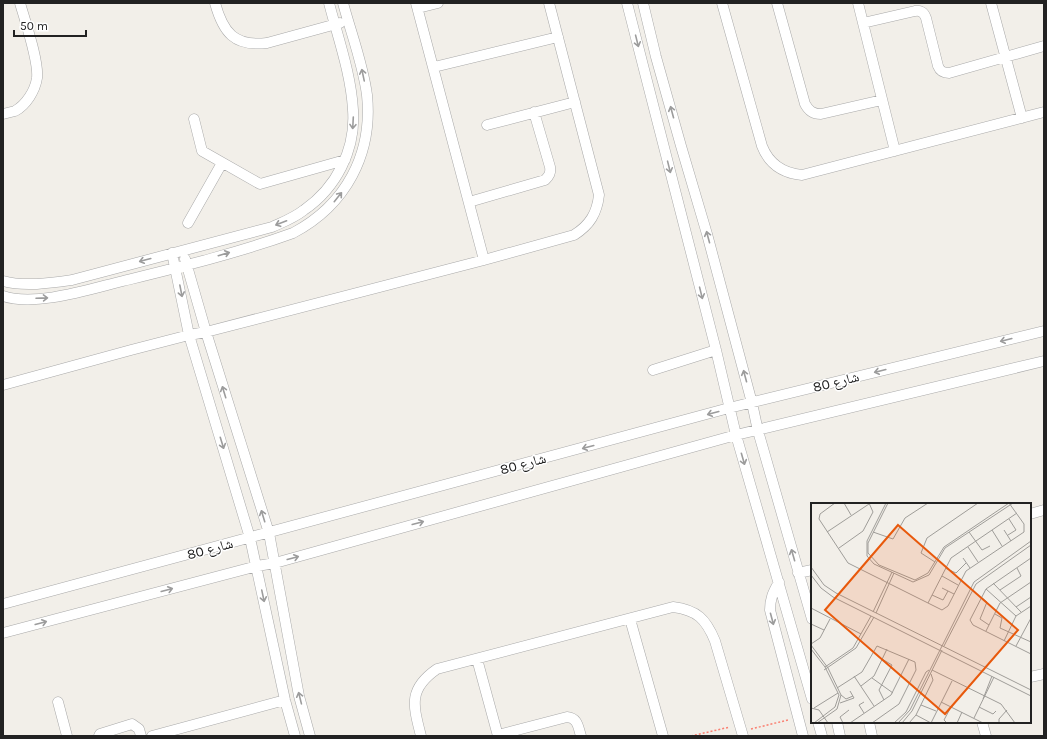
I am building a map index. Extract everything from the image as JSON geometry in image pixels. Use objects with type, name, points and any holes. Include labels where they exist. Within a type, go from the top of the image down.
[{"type":"street","points":[[3,114],[16,110],[26,103],[33,91],[37,78],[36,63],[20,3]]},
{"type":"street","points":[[215,3],[224,28],[232,37],[255,45],[348,21]]},
{"type":"street","points":[[3,281],[51,283],[72,280],[272,226],[288,220],[304,211],[330,186],[345,160],[351,140],[353,112],[347,71],[329,3]]},
{"type":"street","points":[[3,296],[15,298],[48,298],[176,268],[293,233],[321,216],[338,198],[352,177],[361,154],[366,134],[368,113],[366,93],[343,3]]},
{"type":"street","points":[[438,3],[417,6],[484,260]]},
{"type":"street","points":[[3,385],[189,335],[206,332],[484,260],[574,235],[586,226],[595,214],[598,205],[598,190],[549,3]]},
{"type":"street","points":[[627,3],[716,350],[736,435],[811,695]]},
{"type":"street","points":[[643,3],[656,57],[707,234],[752,403],[758,431],[798,573],[810,599],[811,610]]},
{"type":"street","points":[[722,3],[762,146],[768,158],[784,172],[802,175],[1044,112]]},
{"type":"street","points":[[777,3],[805,104],[810,111],[821,114],[882,100]]},
{"type":"street","points":[[858,3],[895,151]]},
{"type":"street","points":[[991,3],[1022,118]]},
{"type":"street","points":[[863,24],[914,11],[920,11],[926,18],[938,66],[942,72],[945,73],[1044,46]]},
{"type":"street","points":[[434,67],[558,37]]},
{"type":"street","points":[[487,125],[575,102]]},
{"type":"street","points":[[469,202],[545,180],[548,177],[551,171],[534,112]]},
{"type":"street","points":[[194,119],[202,151],[260,184],[345,160]]},
{"type":"street","points":[[188,223],[222,163]]},
{"type":"street","points":[[177,252],[186,265],[269,533],[299,696],[310,736]]},
{"type":"street","points":[[177,252],[176,268],[189,335],[250,538],[294,736]]},
{"type":"street","name":"شارع 80","points":[[3,604],[729,408],[1044,331]]},
{"type":"street","points":[[653,370],[716,350]]},
{"type":"street","name":"شارع 80","points":[[3,633],[257,566],[275,563],[736,435],[758,431],[1044,361]]},
{"type":"street","points":[[1031,514],[1044,510]]},
{"type":"street","points":[[798,573],[811,570]]},
{"type":"street","points":[[779,582],[772,593],[770,610],[803,736]]},
{"type":"street","points":[[421,736],[414,702],[418,688],[426,677],[437,669],[673,607],[689,611],[703,619],[710,628],[716,641],[741,731]]},
{"type":"street","points":[[630,619],[663,736]]},
{"type":"street","points":[[477,659],[498,735],[567,717],[572,718],[577,722],[581,736]]},
{"type":"street","points":[[1031,678],[1044,674]]},
{"type":"street","points":[[152,736],[285,700]]},
{"type":"street","points":[[58,702],[67,736]]},
{"type":"street","points":[[818,723],[822,736]]},
{"type":"street","points":[[837,723],[840,736]]},
{"type":"street","points":[[868,723],[872,736]]},
{"type":"street","points":[[982,723],[986,736]]},
{"type":"street","points":[[99,736],[100,734],[132,724],[139,729],[141,736]]},
{"type":"path","points":[[691,736],[741,731],[798,717]]}]
